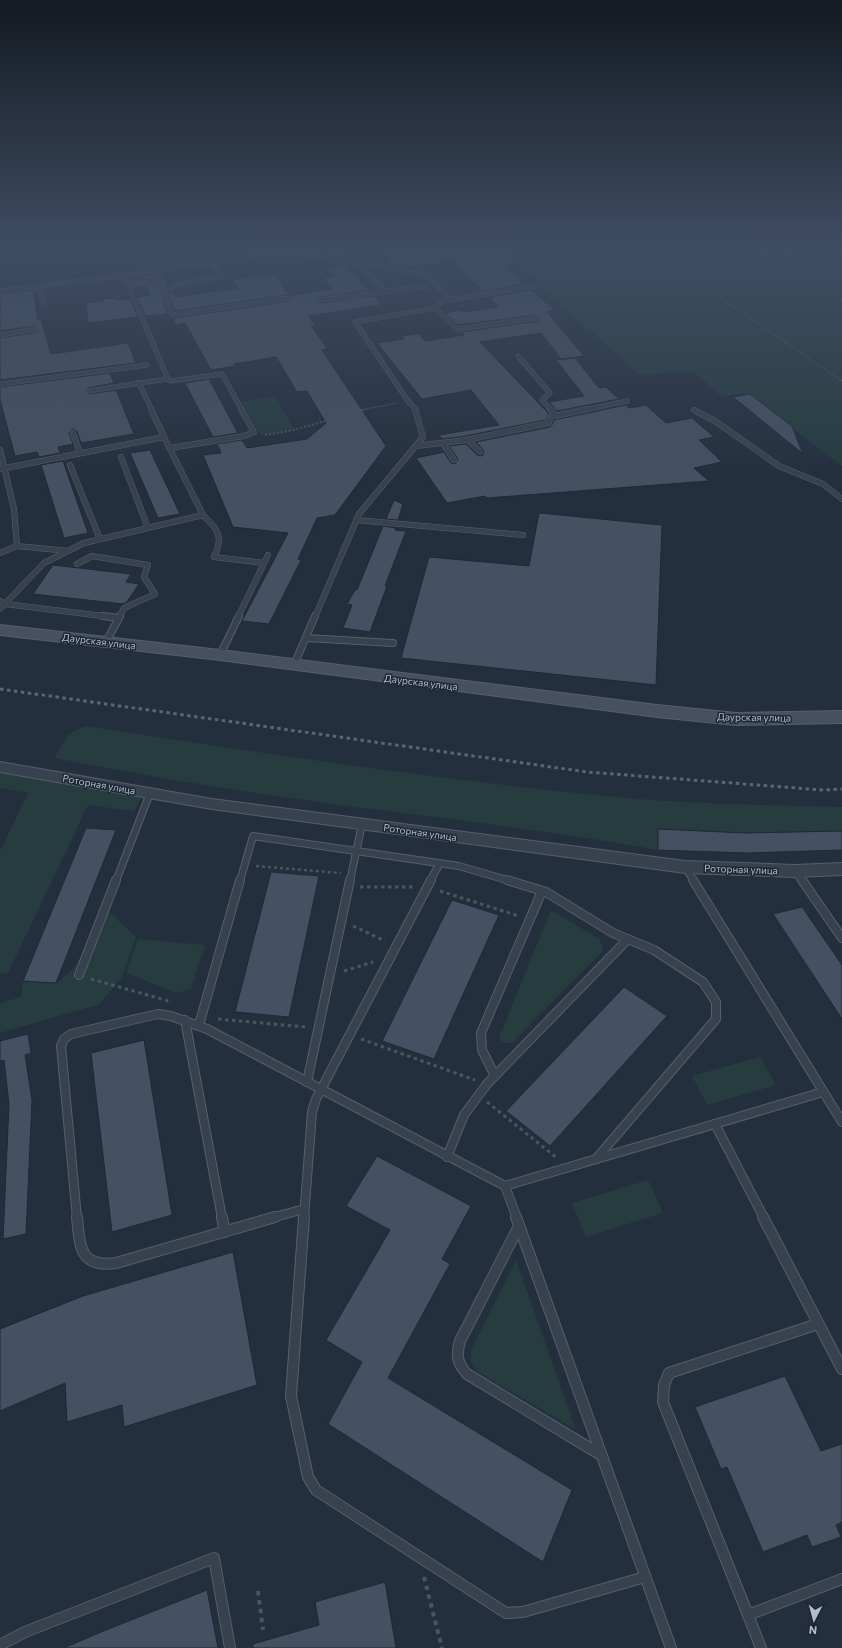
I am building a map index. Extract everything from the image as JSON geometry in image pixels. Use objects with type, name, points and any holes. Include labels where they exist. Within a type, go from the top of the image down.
[{"type":"street","name":"Даурская улица","points":[[0,630],[618,706],[736,719],[842,717]]},
{"type":"street","name":"Роторная улица","points":[[0,767],[212,804],[684,867],[795,871],[842,869]]},
{"type":"lane","points":[[144,324],[170,381],[222,374],[254,432],[244,436],[170,448]]},
{"type":"lane","points":[[294,665],[359,514],[423,437],[417,411],[408,401],[356,324]]},
{"type":"lane","points":[[452,324],[457,329],[494,324]]},
{"type":"lane","points":[[0,335],[37,329]]},
{"type":"lane","points":[[518,356],[550,393],[542,400],[556,416]]},
{"type":"lane","points":[[0,384],[148,365]]},
{"type":"lane","points":[[89,392],[168,378]]},
{"type":"lane","points":[[139,383],[202,515],[218,530],[220,541],[214,557],[264,563]]},
{"type":"lane","points":[[416,446],[444,445],[469,441],[549,423],[550,417],[627,401]]},
{"type":"lane","points":[[694,410],[715,421],[778,466],[823,484],[842,498]]},
{"type":"lane","points":[[73,433],[80,453]]},
{"type":"lane","points":[[3,468],[164,437]]},
{"type":"lane","points":[[469,441],[480,452]]},
{"type":"lane","points":[[444,445],[454,460]]},
{"type":"lane","points":[[0,450],[17,533],[17,546]]},
{"type":"lane","points":[[121,456],[148,528]]},
{"type":"lane","points":[[70,465],[100,539]]},
{"type":"lane","points":[[0,609],[2,602],[44,563],[84,543],[202,515]]},
{"type":"lane","points":[[356,520],[523,535]]},
{"type":"lane","points":[[0,553],[17,546],[68,551]]},
{"type":"lane","points":[[220,656],[268,555]]},
{"type":"lane","points":[[77,564],[92,556],[148,566],[144,577],[155,594],[124,608],[106,642]]},
{"type":"lane","points":[[2,602],[118,618]]},
{"type":"lane","points":[[306,638],[393,643]]},
{"type":"lane","points":[[78,975],[150,793]]},
{"type":"lane","points":[[307,1082],[341,921],[350,888],[351,873],[362,824]]},
{"type":"lane","points":[[200,1021],[253,836],[440,863],[470,869],[542,891],[613,933],[654,950],[703,982],[713,996],[717,1011],[716,1019],[596,1159]]},
{"type":"lane","points":[[440,863],[316,1099],[311,1118],[291,1385],[291,1396],[308,1477],[316,1490],[498,1609],[514,1614],[645,1577]]},
{"type":"lane","points":[[684,867],[842,1122]]},
{"type":"lane","points":[[795,871],[842,938]]},
{"type":"lane","points":[[495,1076],[482,1054],[480,1044],[481,1033],[542,891]]},
{"type":"lane","points":[[447,1156],[464,1115],[487,1084],[628,939]]},
{"type":"lane","points":[[304,1209],[110,1264],[94,1263],[86,1258],[80,1247],[61,1046],[62,1042],[71,1034],[148,1016],[164,1015],[185,1020],[200,1021],[321,1090],[505,1186],[823,1092]]},
{"type":"lane","points":[[185,1020],[225,1232]]},
{"type":"lane","points":[[715,1124],[842,1369]]},
{"type":"lane","points":[[505,1186],[671,1648]]},
{"type":"lane","points":[[519,1226],[460,1341],[456,1351],[457,1360],[460,1367],[467,1374],[601,1455]]},
{"type":"lane","points":[[761,1648],[664,1407],[662,1396],[663,1386],[670,1373],[818,1324]]},
{"type":"lane","points":[[0,1645],[25,1632],[214,1558],[230,1648]]},
{"type":"lane","points":[[748,1614],[842,1579]]},
{"type":"path","points":[[759,324],[842,381]]},
{"type":"path","points":[[72,396],[85,431],[67,434],[53,432],[49,425],[46,410],[56,406],[65,409],[76,407]]},
{"type":"path","points":[[259,435],[294,430],[355,410],[408,401]]},
{"type":"path","points":[[65,409],[71,427],[67,434]]},
{"type":"path","points":[[49,425],[59,421],[81,420]]},
{"type":"path","points":[[244,865],[351,873]]},
{"type":"path","points":[[350,888],[427,887],[530,920]]},
{"type":"path","points":[[341,921],[396,946]]},
{"type":"path","points":[[330,976],[391,956]]},
{"type":"path","points":[[78,975],[174,1002]]},
{"type":"path","points":[[200,1021],[319,1028]]},
{"type":"path","points":[[350,1035],[487,1084]]},
{"type":"path","points":[[478,1095],[568,1167]]},
{"type":"path","points":[[420,1559],[442,1648]]},
{"type":"path","points":[[258,1591],[263,1630]]},
{"type":"green space","points":[[583,324],[842,324],[842,466],[746,393],[721,396],[693,371],[639,375]]},
{"type":"green space","points":[[275,396],[294,429],[260,435],[242,402]]},
{"type":"green space","points":[[85,726],[341,764],[533,788],[627,798],[720,804],[842,807],[842,831],[745,833],[658,829],[658,850],[520,828],[260,794],[172,780],[54,758],[69,734]]},
{"type":"green space","points":[[2,771],[143,795],[134,811],[88,805],[8,973],[0,974],[0,851],[28,793],[0,788],[0,777]]},
{"type":"green space","points":[[551,910],[599,939],[603,949],[602,952],[512,1043],[505,1043],[500,1040],[500,1035]]},
{"type":"green space","points":[[109,912],[136,937],[122,977],[100,1004],[0,1033],[0,1003],[21,997],[23,981],[57,983],[73,969]]},
{"type":"green space","points":[[138,939],[205,945],[191,989],[177,993],[126,973]]},
{"type":"green space","points":[[760,1057],[776,1085],[707,1105],[692,1076]]},
{"type":"green space","points":[[648,1180],[663,1213],[586,1237],[572,1203]]},
{"type":"green space","points":[[516,1260],[576,1430],[478,1372],[471,1363],[471,1350]]},
{"type":"building","points":[[0,324],[42,324],[51,354],[128,343],[136,363],[0,380],[0,338],[38,332],[40,329],[36,326],[0,331]]},
{"type":"building","points":[[186,324],[315,324],[316,326],[311,326],[328,349],[322,350],[386,446],[335,515],[317,518],[298,559],[301,560],[269,624],[242,621],[288,533],[233,527],[203,455],[221,453],[217,444],[242,440],[247,448],[307,439],[326,423],[307,391],[297,392],[276,357],[234,364],[235,366],[211,370]]},
{"type":"building","points":[[518,324],[557,324],[584,356],[561,359],[541,333],[480,342],[548,413],[546,420],[442,439],[439,435],[499,425],[471,390],[422,399],[377,343],[404,339],[402,336],[419,334],[425,341],[464,335],[461,332]]},
{"type":"building","points":[[575,358],[599,388],[606,387],[619,399],[557,411],[549,402],[584,396],[556,360]]},
{"type":"building","points":[[110,373],[114,383],[88,388],[86,392],[90,394],[116,390],[134,434],[81,443],[77,431],[72,429],[69,433],[73,444],[58,447],[60,453],[39,457],[37,452],[15,456],[0,400],[0,387]]},
{"type":"building","points":[[209,379],[238,433],[213,437],[185,383]]},
{"type":"building","points":[[750,394],[792,426],[803,454],[733,397]]},
{"type":"building","points":[[626,405],[629,408],[646,405],[666,423],[692,418],[714,437],[699,440],[722,462],[694,468],[709,481],[487,498],[485,496],[447,503],[416,458],[444,452],[451,463],[455,464],[458,459],[449,446],[466,444],[477,455],[481,456],[483,455],[484,451],[476,442],[550,427],[554,420]]},
{"type":"building","points":[[150,450],[180,514],[158,518],[130,453]]},
{"type":"building","points":[[63,461],[88,533],[64,538],[41,465]]},
{"type":"building","points":[[394,500],[403,504],[398,520],[386,519]]},
{"type":"building","points":[[539,513],[662,525],[656,685],[401,658],[429,557],[529,566]]},
{"type":"building","points":[[383,526],[396,528],[395,530],[406,531],[385,586],[387,586],[370,632],[343,628],[352,605],[347,604],[355,590],[357,590]]},
{"type":"building","points":[[53,565],[131,574],[126,582],[139,584],[127,602],[123,604],[33,594]]},
{"type":"building","points":[[86,828],[116,830],[56,983],[23,981]]},
{"type":"building","points":[[658,829],[745,833],[842,831],[842,850],[747,853],[658,850]]},
{"type":"building","points":[[271,872],[319,876],[289,1017],[235,1012]]},
{"type":"building","points":[[452,900],[499,915],[434,1059],[382,1041]]},
{"type":"building","points":[[802,907],[842,965],[842,1019],[773,914]]},
{"type":"building","points":[[624,987],[667,1016],[550,1146],[506,1111]]},
{"type":"building","points":[[28,1034],[31,1053],[25,1055],[32,1100],[26,1234],[3,1239],[9,1104],[4,1060],[0,1061],[0,1041]]},
{"type":"building","points":[[144,1040],[172,1215],[112,1232],[91,1053]]},
{"type":"building","points":[[377,1156],[471,1206],[442,1259],[450,1264],[388,1378],[572,1490],[543,1562],[328,1424],[362,1362],[326,1340],[390,1230],[346,1206]]},
{"type":"building","points":[[233,1252],[257,1385],[124,1427],[122,1405],[67,1422],[65,1383],[0,1411],[0,1329],[83,1296]]},
{"type":"building","points":[[785,1376],[821,1451],[842,1444],[842,1522],[836,1525],[841,1537],[812,1547],[807,1535],[763,1552],[727,1467],[721,1469],[695,1407]]},
{"type":"building","points":[[385,1582],[396,1648],[253,1648],[253,1644],[319,1625],[315,1602]]},
{"type":"building","points":[[207,1590],[218,1648],[64,1648],[101,1632]]},
{"type":"railway","points":[[0,689],[587,772],[823,790],[842,789]]}]
